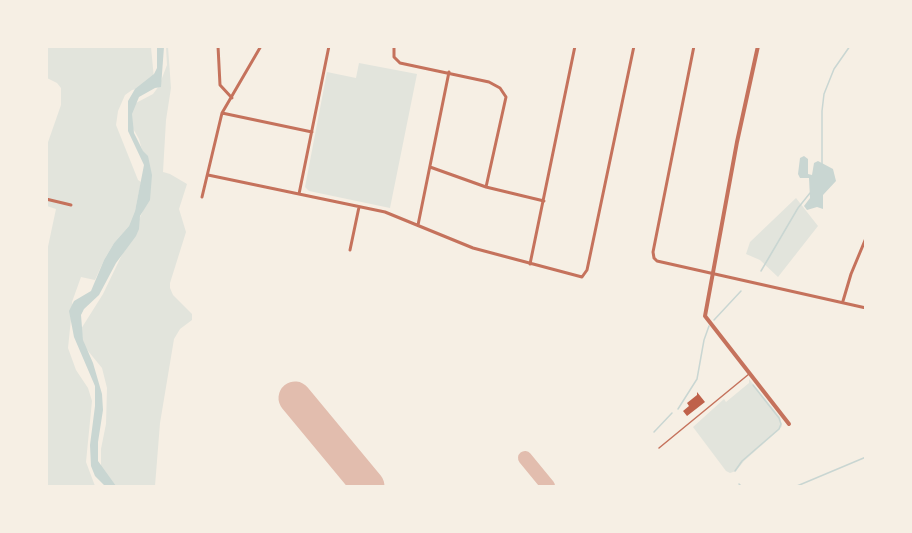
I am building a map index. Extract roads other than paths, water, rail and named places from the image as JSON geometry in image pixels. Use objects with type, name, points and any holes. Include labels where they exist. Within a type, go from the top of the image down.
[{"type":"street","points":[[218,46],[220,86],[232,98]]},
{"type":"street","points":[[202,197],[222,113],[261,46]]},
{"type":"street","points":[[299,194],[329,46]]},
{"type":"street","points":[[394,46],[393,54],[399,63],[489,82],[500,88],[506,97],[486,188]]},
{"type":"street","points":[[530,264],[575,46]]},
{"type":"street","points":[[694,46],[652,252],[654,258],[657,261],[866,308]]},
{"type":"street","points":[[758,46],[737,142],[705,315],[789,424]]},
{"type":"street","points":[[208,175],[385,212],[472,248],[582,277],[587,270],[634,47]]},
{"type":"street","points":[[418,225],[449,72]]},
{"type":"street","points":[[222,113],[312,132]]},
{"type":"street","points":[[430,167],[486,188],[544,201]]},
{"type":"street","points":[[46,199],[71,205]]},
{"type":"street","points":[[350,250],[359,207]]},
{"type":"street","points":[[843,302],[851,274],[866,238]]},
{"type":"lane","points":[[659,448],[750,374]]},
{"type":"waterway","points":[[822,164],[824,94],[834,69],[850,46]]},
{"type":"waterway","points":[[761,271],[798,208],[810,193]]},
{"type":"waterway","points":[[714,320],[741,291]]},
{"type":"waterway","points":[[678,409],[697,379],[709,326]]},
{"type":"waterway","points":[[735,471],[742,461],[779,429],[781,424],[779,418],[753,385]]},
{"type":"waterway","points":[[654,432],[672,413]]},
{"type":"waterway","points":[[797,486],[866,457]]}]
